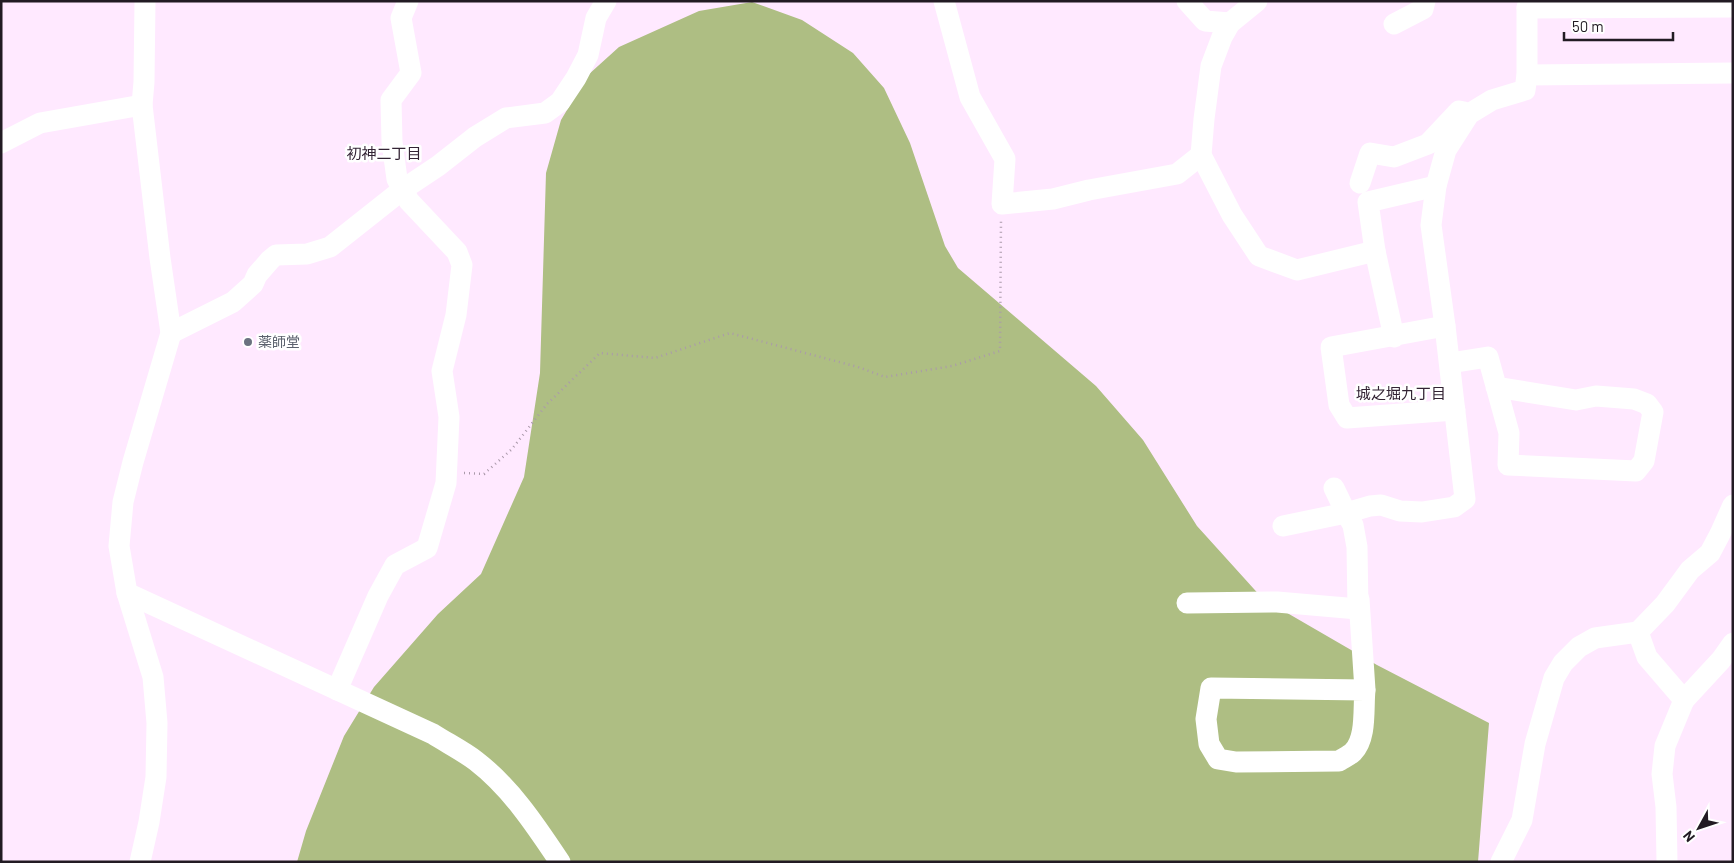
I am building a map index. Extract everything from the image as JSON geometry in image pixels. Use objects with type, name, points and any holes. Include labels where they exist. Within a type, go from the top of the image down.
[{"type":"street","points":[[140,862],[156,777],[157,723],[153,677],[127,593],[119,546],[123,502],[171,333],[142,105],[145,1]]},
{"type":"street","points":[[337,690],[378,596],[395,565],[427,548],[446,483],[449,417],[442,371],[456,315],[462,265],[457,252],[409,201],[396,179],[392,142],[391,100],[411,73],[401,18],[408,1]]},
{"type":"street","points":[[171,333],[233,302],[253,284],[257,275],[276,255],[307,254],[330,246],[402,190],[438,166],[475,137],[506,118],[546,113],[560,102],[576,78],[588,55],[596,18],[606,1]]},
{"type":"street","points":[[944,1],[970,97],[1005,159],[1002,204],[1053,199],[1089,190],[1177,174],[1201,156]]},
{"type":"street","points":[[1187,1],[1205,21],[1230,23]]},
{"type":"street","points":[[1257,1],[1230,23],[1222,36],[1211,66],[1201,156],[1232,215],[1259,256],[1297,270],[1375,250]]},
{"type":"street","points":[[1394,24],[1424,9],[1424,1]]},
{"type":"street","points":[[1283,526],[1370,506],[1381,505],[1400,511],[1422,512],[1454,507],[1465,499],[1432,225],[1436,186],[1446,150],[1469,114],[1492,100],[1525,90],[1528,5],[1733,7]]},
{"type":"street","points":[[1527,74],[1733,73]]},
{"type":"street","points":[[1,143],[40,123],[142,105]]},
{"type":"street","points":[[1360,183],[1370,153],[1394,158],[1428,144],[1459,110],[1469,114]]},
{"type":"street","points":[[1394,337],[1375,250],[1368,202],[1436,186]]},
{"type":"street","points":[[1445,326],[1394,337],[1331,347],[1339,405],[1347,418],[1455,410]]},
{"type":"street","points":[[1450,363],[1488,357],[1508,433],[1508,465],[1636,471],[1644,461],[1653,412],[1647,404],[1634,399],[1596,396],[1576,400],[1496,386]]},
{"type":"street","points":[[1334,488],[1354,525],[1357,547],[1358,609]]},
{"type":"street","points":[[1501,862],[1522,820],[1535,744],[1554,678],[1564,663],[1579,647],[1595,638],[1638,632],[1665,604],[1690,570],[1710,553],[1733,505]]},
{"type":"street","points":[[127,593],[433,734],[476,761],[511,794],[539,830],[560,862]]},
{"type":"street","points":[[1358,609],[1359,599],[1364,690],[1362,731],[1358,745],[1352,753],[1339,761],[1236,762],[1218,759],[1209,744],[1206,719],[1211,688],[1364,690]]},
{"type":"street","points":[[1187,603],[1278,602],[1358,609]]},
{"type":"street","points":[[1638,632],[1648,658],[1684,700]]},
{"type":"street","points":[[1667,862],[1666,807],[1662,774],[1665,746],[1684,700],[1721,660],[1733,643]]},
{"type":"path","points":[[446,483],[466,472],[484,474],[512,449],[547,404],[600,353],[655,358],[730,334],[858,367],[885,377],[952,366],[1000,351],[1002,204]]},
{"type":"green space","points":[[752,2],[802,20],[853,53],[884,88],[910,143],[945,246],[958,268],[1096,386],[1143,440],[1197,526],[1263,599],[1377,665],[1489,723],[1478,862],[297,862],[306,831],[344,736],[374,687],[438,614],[481,574],[524,477],[540,373],[546,173],[561,120],[588,75],[619,47],[699,11]]},
{"type":"place","name":"薬師堂","points":[[248,342]]},
{"type":"district","name":"初神二丁目","points":[[384,154]]},
{"type":"district","name":"城之堀九丁目","points":[[1401,394]]}]
